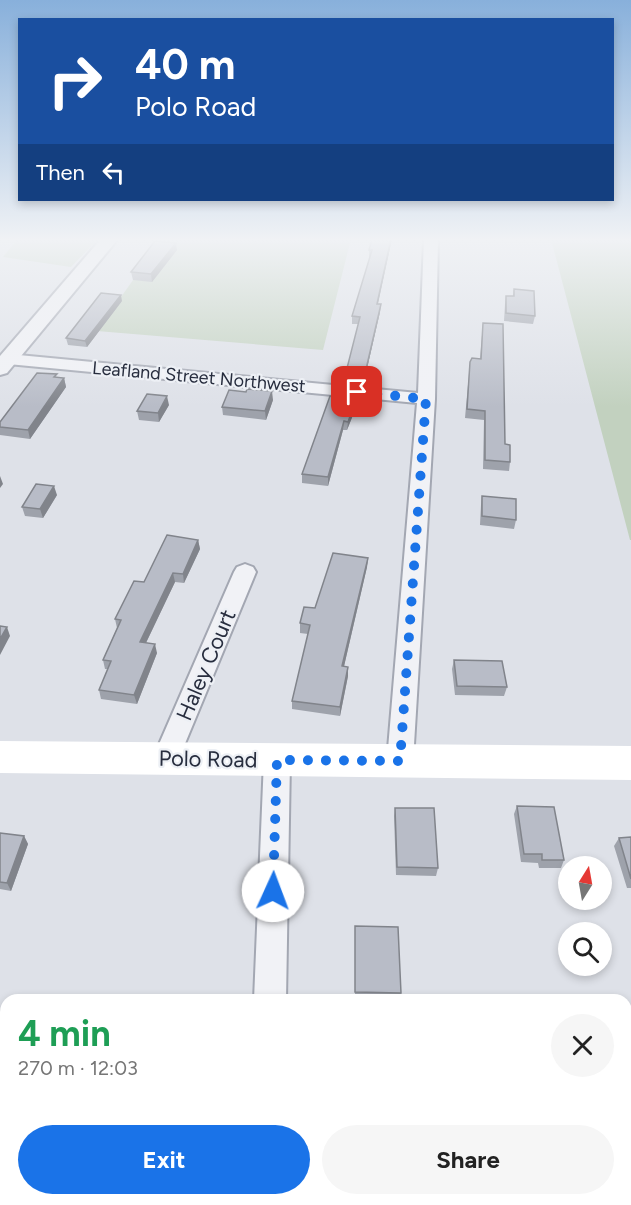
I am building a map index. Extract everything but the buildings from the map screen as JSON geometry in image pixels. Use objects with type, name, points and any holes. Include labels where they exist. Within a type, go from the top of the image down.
[{"type":"main road","name":"Polo Road","points":[[0,757],[631,763]]},
{"type":"street","points":[[4,364],[62,295]]},
{"type":"street","points":[[400,761],[426,399],[429,295]]},
{"type":"street","name":"Leafland Street Northwest","points":[[4,364],[426,399]]},
{"type":"street","name":"Haley Court","points":[[166,758],[245,572]]},
{"type":"street","points":[[270,994],[277,760]]},
{"type":"green space","points":[[122,295],[337,295],[323,350],[97,331]]},
{"type":"green space","points":[[566,295],[631,295],[630,540]]},
{"type":"route","points":[[273,891],[277,760],[400,761],[426,399],[357,392]]}]
